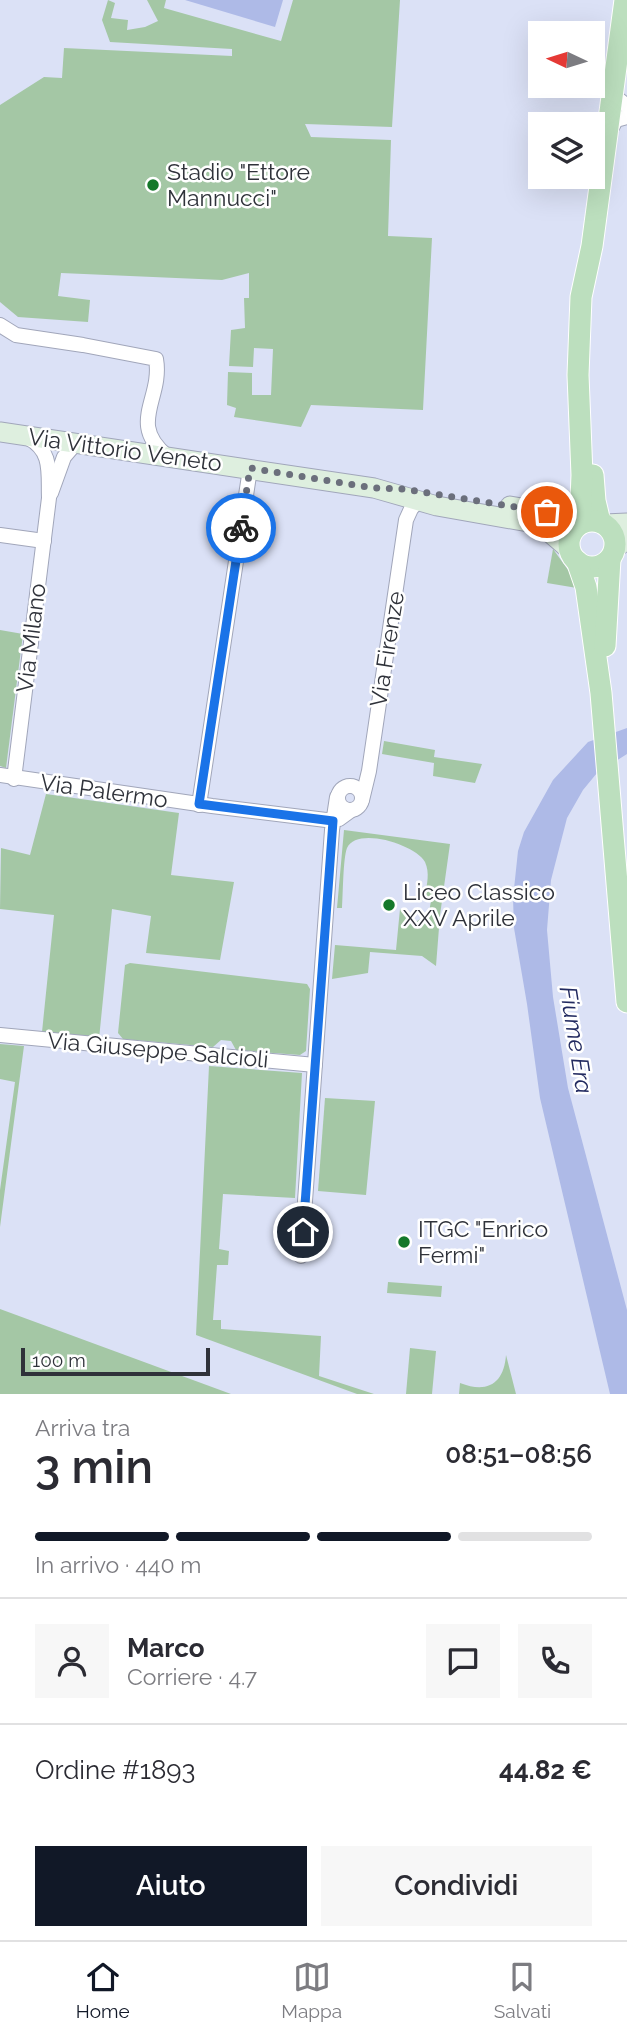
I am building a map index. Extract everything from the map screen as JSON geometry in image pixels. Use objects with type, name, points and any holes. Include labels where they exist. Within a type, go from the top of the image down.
[{"type":"main road","points":[[591,523],[594,492],[589,396],[594,272],[591,250],[607,137],[621,92],[621,28],[624,2]]},
{"type":"main road","name":"Via Vittorio Veneto","points":[[0,432],[374,488],[404,489],[569,516],[591,523],[627,523]]},
{"type":"main road","name":"Via Vittorio Veneto","points":[[374,488],[418,501],[534,523],[551,533],[574,556]]},
{"type":"main road","points":[[591,523],[614,536],[617,549],[601,693]]},
{"type":"main road","points":[[591,523],[571,536],[574,556],[586,587],[601,693],[627,1002]]},
{"type":"main road","points":[[574,556],[586,566],[596,566],[617,549]]},
{"type":"street","points":[[621,28],[627,57]]},
{"type":"street","points":[[607,137],[616,120],[627,117]]},
{"type":"street","points":[[0,326],[16,335],[152,357],[157,362],[148,429],[154,444],[167,456]]},
{"type":"street","name":"Via Milano","points":[[7,777],[49,498],[46,454],[38,444],[24,436]]},
{"type":"street","name":"Via Milano","points":[[49,498],[64,457],[76,443]]},
{"type":"street","points":[[199,804],[250,468]]},
{"type":"street","name":"Via Firenze","points":[[362,800],[369,771],[407,520],[418,501]]},
{"type":"street","points":[[0,536],[44,541]]},
{"type":"street","name":"Via Palermo","points":[[7,777],[333,821]]},
{"type":"street","points":[[301,1255],[333,821],[337,797],[344,787],[351,786],[361,792],[362,800],[359,806],[333,821]]},
{"type":"street","points":[[337,797],[342,808],[350,811]]},
{"type":"street","name":"Via Giuseppe Salcioli","points":[[0,1035],[315,1065]]},
{"type":"green space","points":[[108,0],[115,3],[111,18],[128,20],[127,30],[145,27],[158,21],[147,0],[166,0],[164,8],[281,41],[293,0],[400,0],[392,127],[305,124],[311,137],[391,140],[388,236],[432,238],[423,410],[311,405],[301,427],[234,417],[236,408],[227,405],[228,372],[252,373],[252,395],[271,395],[273,349],[254,348],[253,367],[229,366],[231,330],[245,328],[244,298],[249,298],[249,273],[222,280],[61,273],[58,296],[90,300],[88,322],[18,317],[0,302],[0,105],[44,77],[62,78],[64,48],[232,56],[232,49],[110,42],[102,20]]},
{"type":"green space","points":[[553,549],[571,574],[577,588],[547,583]]},
{"type":"green space","points":[[0,630],[23,634],[6,768],[0,766]]},
{"type":"green space","points":[[384,741],[435,750],[434,757],[482,764],[475,783],[433,776],[434,763],[382,754]]},
{"type":"green space","points":[[46,794],[179,813],[171,875],[234,882],[220,960],[146,953],[151,916],[112,909],[99,1039],[42,1032],[54,915],[0,909],[1,848],[30,855]]},
{"type":"green space","points":[[344,830],[450,844],[436,966],[422,956],[370,952],[368,973],[332,979],[335,945],[396,950],[400,909],[416,922],[429,912],[431,901],[425,895],[428,878],[425,862],[399,844],[374,838],[353,842],[347,848],[342,908],[337,908]]},
{"type":"green space","points":[[130,963],[307,984],[310,989],[306,1051],[300,1055],[236,1050],[231,1041],[221,1040],[213,1047],[123,1039],[118,1033],[125,965]]},
{"type":"green space","points":[[0,1044],[24,1046],[0,1227],[0,1190],[15,1082],[0,1079]]},
{"type":"green space","points":[[209,1066],[302,1073],[295,1198],[223,1194],[219,1249],[229,1251],[228,1265],[217,1265],[213,1320],[221,1320],[221,1329],[321,1336],[319,1376],[374,1394],[357,1394],[196,1335]]},
{"type":"green space","points":[[325,1098],[375,1101],[366,1195],[318,1191]]},
{"type":"green space","points":[[388,1282],[442,1286],[441,1297],[387,1293]]},
{"type":"green space","points":[[0,1309],[231,1394],[0,1394]]},
{"type":"green space","points":[[410,1348],[436,1351],[432,1394],[406,1394]]},
{"type":"green space","points":[[506,1355],[516,1394],[459,1394],[460,1383],[479,1387],[493,1384],[502,1373]]},
{"type":"water","points":[[185,0],[283,0],[275,27]]},
{"type":"water","points":[[627,728],[627,754],[597,773],[583,790],[567,818],[551,880],[547,930],[553,997],[568,1088],[627,1310],[627,1394],[610,1394],[540,1098],[514,928],[513,898],[518,851],[524,832],[553,780],[588,742]]},
{"type":"way so far","points":[[241,528],[250,468],[547,512]]},
{"type":"place","name":"Stadio \"Ettore Mannucci\"","points":[[153,185]]},
{"type":"place","name":"Liceo Classico XXV Aprile","points":[[389,905]]},
{"type":"place","name":"ITGC \"Enrico Fermi\"","points":[[404,1242]]},
{"type":"route","points":[[241,528],[199,804],[333,821],[303,1232]]},
{"type":"water label","name":"Fiume Era","points":[[576,1040]]}]
